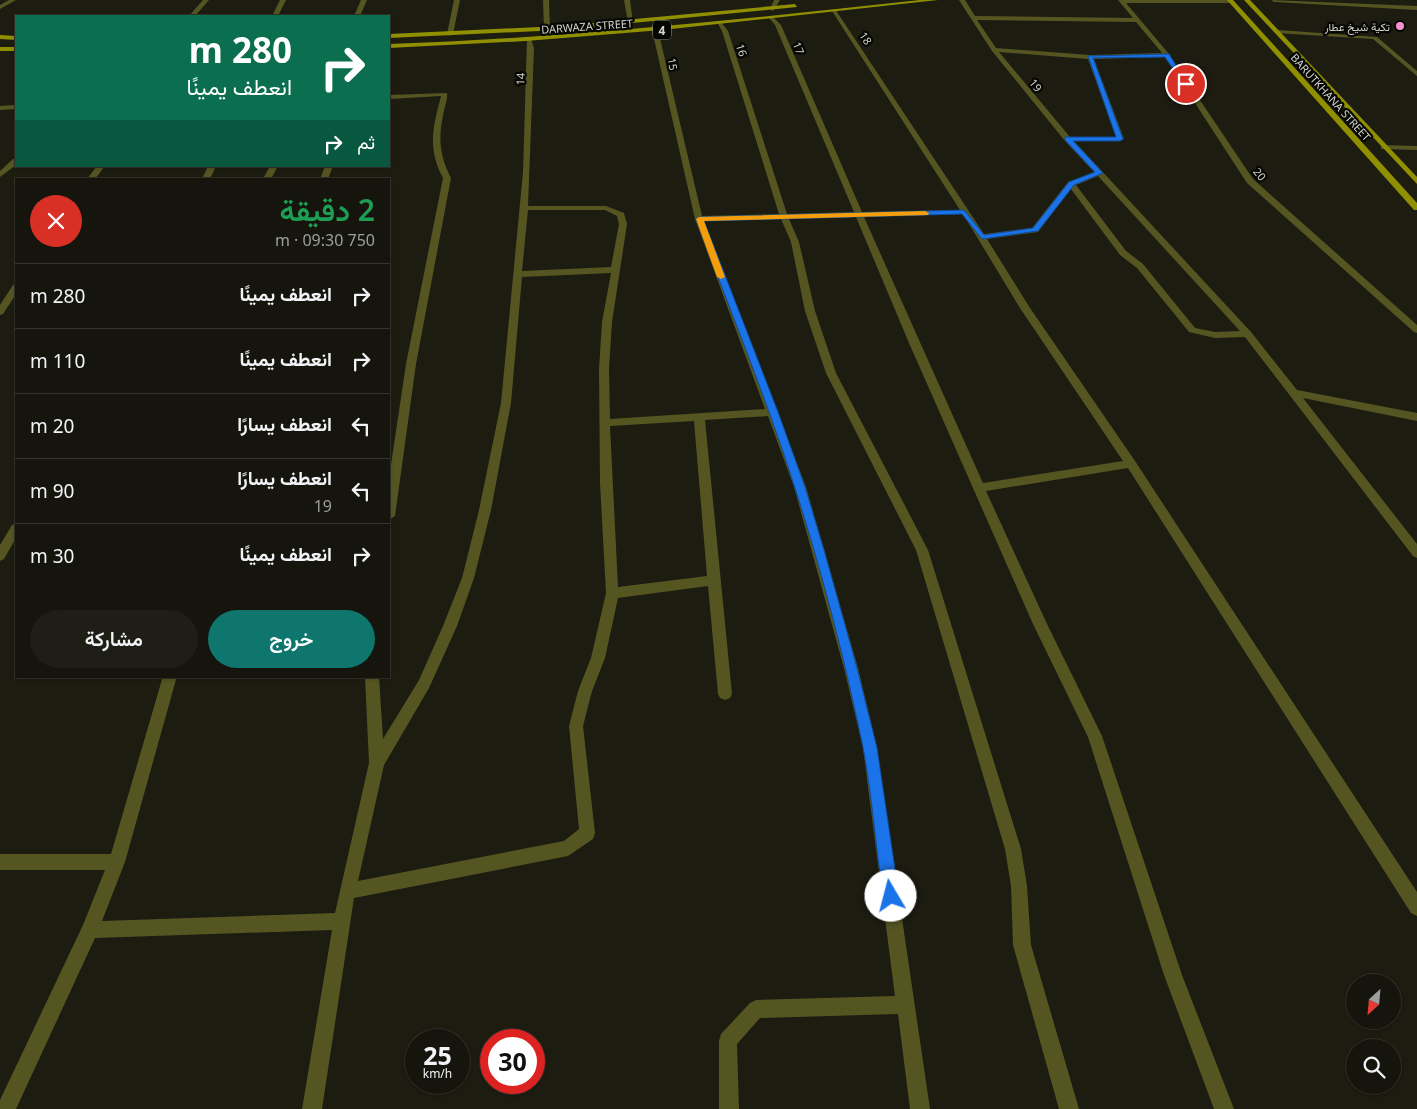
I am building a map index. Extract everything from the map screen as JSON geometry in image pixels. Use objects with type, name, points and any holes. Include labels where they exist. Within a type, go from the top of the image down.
[{"type":"main road","name":"DARWAZA STREET","points":[[390,46],[529,40],[655,30],[935,0]]},
{"type":"main road","name":"BARUTKHANA STREET","points":[[1230,0],[1417,208]]},
{"type":"main road","name":"BARUTKHANA STREET","points":[[1247,0],[1417,182]]},
{"type":"main road","name":"DARWAZA STREET","points":[[390,36],[547,29],[803,6]]},
{"type":"main road","points":[[426,45],[429,35]]},
{"type":"main road","points":[[0,37],[15,38]]},
{"type":"main road","points":[[1,49],[15,49]]},
{"type":"street","points":[[0,7],[13,0]]},
{"type":"street","points":[[193,15],[206,0]]},
{"type":"street","points":[[276,15],[283,0]]},
{"type":"street","points":[[357,15],[364,0]]},
{"type":"street","points":[[450,34],[457,0]]},
{"type":"street","points":[[546,0],[547,29]]},
{"type":"street","points":[[626,0],[631,22]]},
{"type":"street","points":[[773,9],[778,0]]},
{"type":"street","points":[[1121,0],[1230,0]]},
{"type":"street","name":"20","points":[[1121,0],[1167,55],[1250,181],[1417,330]]},
{"type":"street","points":[[1274,0],[1417,8]]},
{"type":"street","points":[[1374,0],[1384,6]]},
{"type":"street","name":"19","points":[[964,2],[994,50],[1068,139],[1248,334],[1417,553]]},
{"type":"street","name":"18","points":[[835,11],[982,237],[1025,308],[1131,464],[1417,907]]},
{"type":"street","name":"17","points":[[772,18],[778,25],[859,216],[1040,624],[1095,736],[1173,975],[1224,1109]]},
{"type":"street","points":[[975,18],[1137,20]]},
{"type":"street","name":"16","points":[[721,24],[784,217],[796,242],[810,311],[831,373],[922,550],[1013,849],[1019,886],[1022,945],[1069,1109]]},
{"type":"street","name":"15","points":[[655,30],[699,219],[800,487],[851,668],[870,748],[920,1109]]},
{"type":"street","points":[[1278,32],[1370,37],[1417,74]]},
{"type":"street","name":"14","points":[[377,763],[424,684],[450,626],[468,578],[485,510],[506,403],[525,208],[531,48],[529,40]]},
{"type":"street","points":[[994,50],[1090,57],[1167,55]]},
{"type":"street","points":[[1068,139],[1120,139],[1090,57]]},
{"type":"street","points":[[1406,64],[1417,65]]},
{"type":"street","points":[[390,97],[445,94],[435,136],[439,165],[447,178],[411,364],[390,509]]},
{"type":"street","points":[[0,108],[15,107]]},
{"type":"street","points":[[1384,147],[1417,148]]},
{"type":"street","points":[[0,175],[15,162]]},
{"type":"street","points":[[92,178],[100,167]]},
{"type":"street","points":[[982,237],[1035,230],[1071,184],[1099,173]]},
{"type":"street","points":[[1071,184],[1123,253],[1140,266],[1192,330],[1215,335],[1248,334]]},
{"type":"street","points":[[347,890],[568,848],[587,833],[576,726],[579,710],[598,658],[612,593],[605,423],[606,341],[623,224],[621,215],[606,208],[525,208]]},
{"type":"street","points":[[699,219],[964,212]]},
{"type":"street","points":[[518,274],[615,270]]},
{"type":"street","points":[[0,312],[15,289]]},
{"type":"street","points":[[1293,393],[1417,417]]},
{"type":"street","points":[[605,423],[773,412]]},
{"type":"street","points":[[699,418],[725,694]]},
{"type":"street","points":[[980,488],[1131,464]]},
{"type":"street","points":[[0,556],[15,530]]},
{"type":"street","points":[[612,593],[715,580]]},
{"type":"street","points":[[6,1109],[90,930],[117,862],[169,678]]},
{"type":"street","points":[[312,1109],[347,890],[377,763],[372,678]]},
{"type":"street","points":[[0,862],[117,862]]},
{"type":"street","points":[[90,930],[342,921]]},
{"type":"street","points":[[729,1109],[728,1042],[756,1009],[907,1005]]},
{"type":"slow traffic","points":[[721,277],[699,219],[925,213]]},
{"type":"place","name":"تكية شيخ عطار","points":[[1400,26]]},
{"type":"route","points":[[891,896],[870,748],[851,668],[818,550],[800,487],[699,219],[964,212],[982,237],[1035,230],[1071,184],[1099,173],[1068,139],[1120,139],[1090,57],[1167,55],[1186,84]]}]
